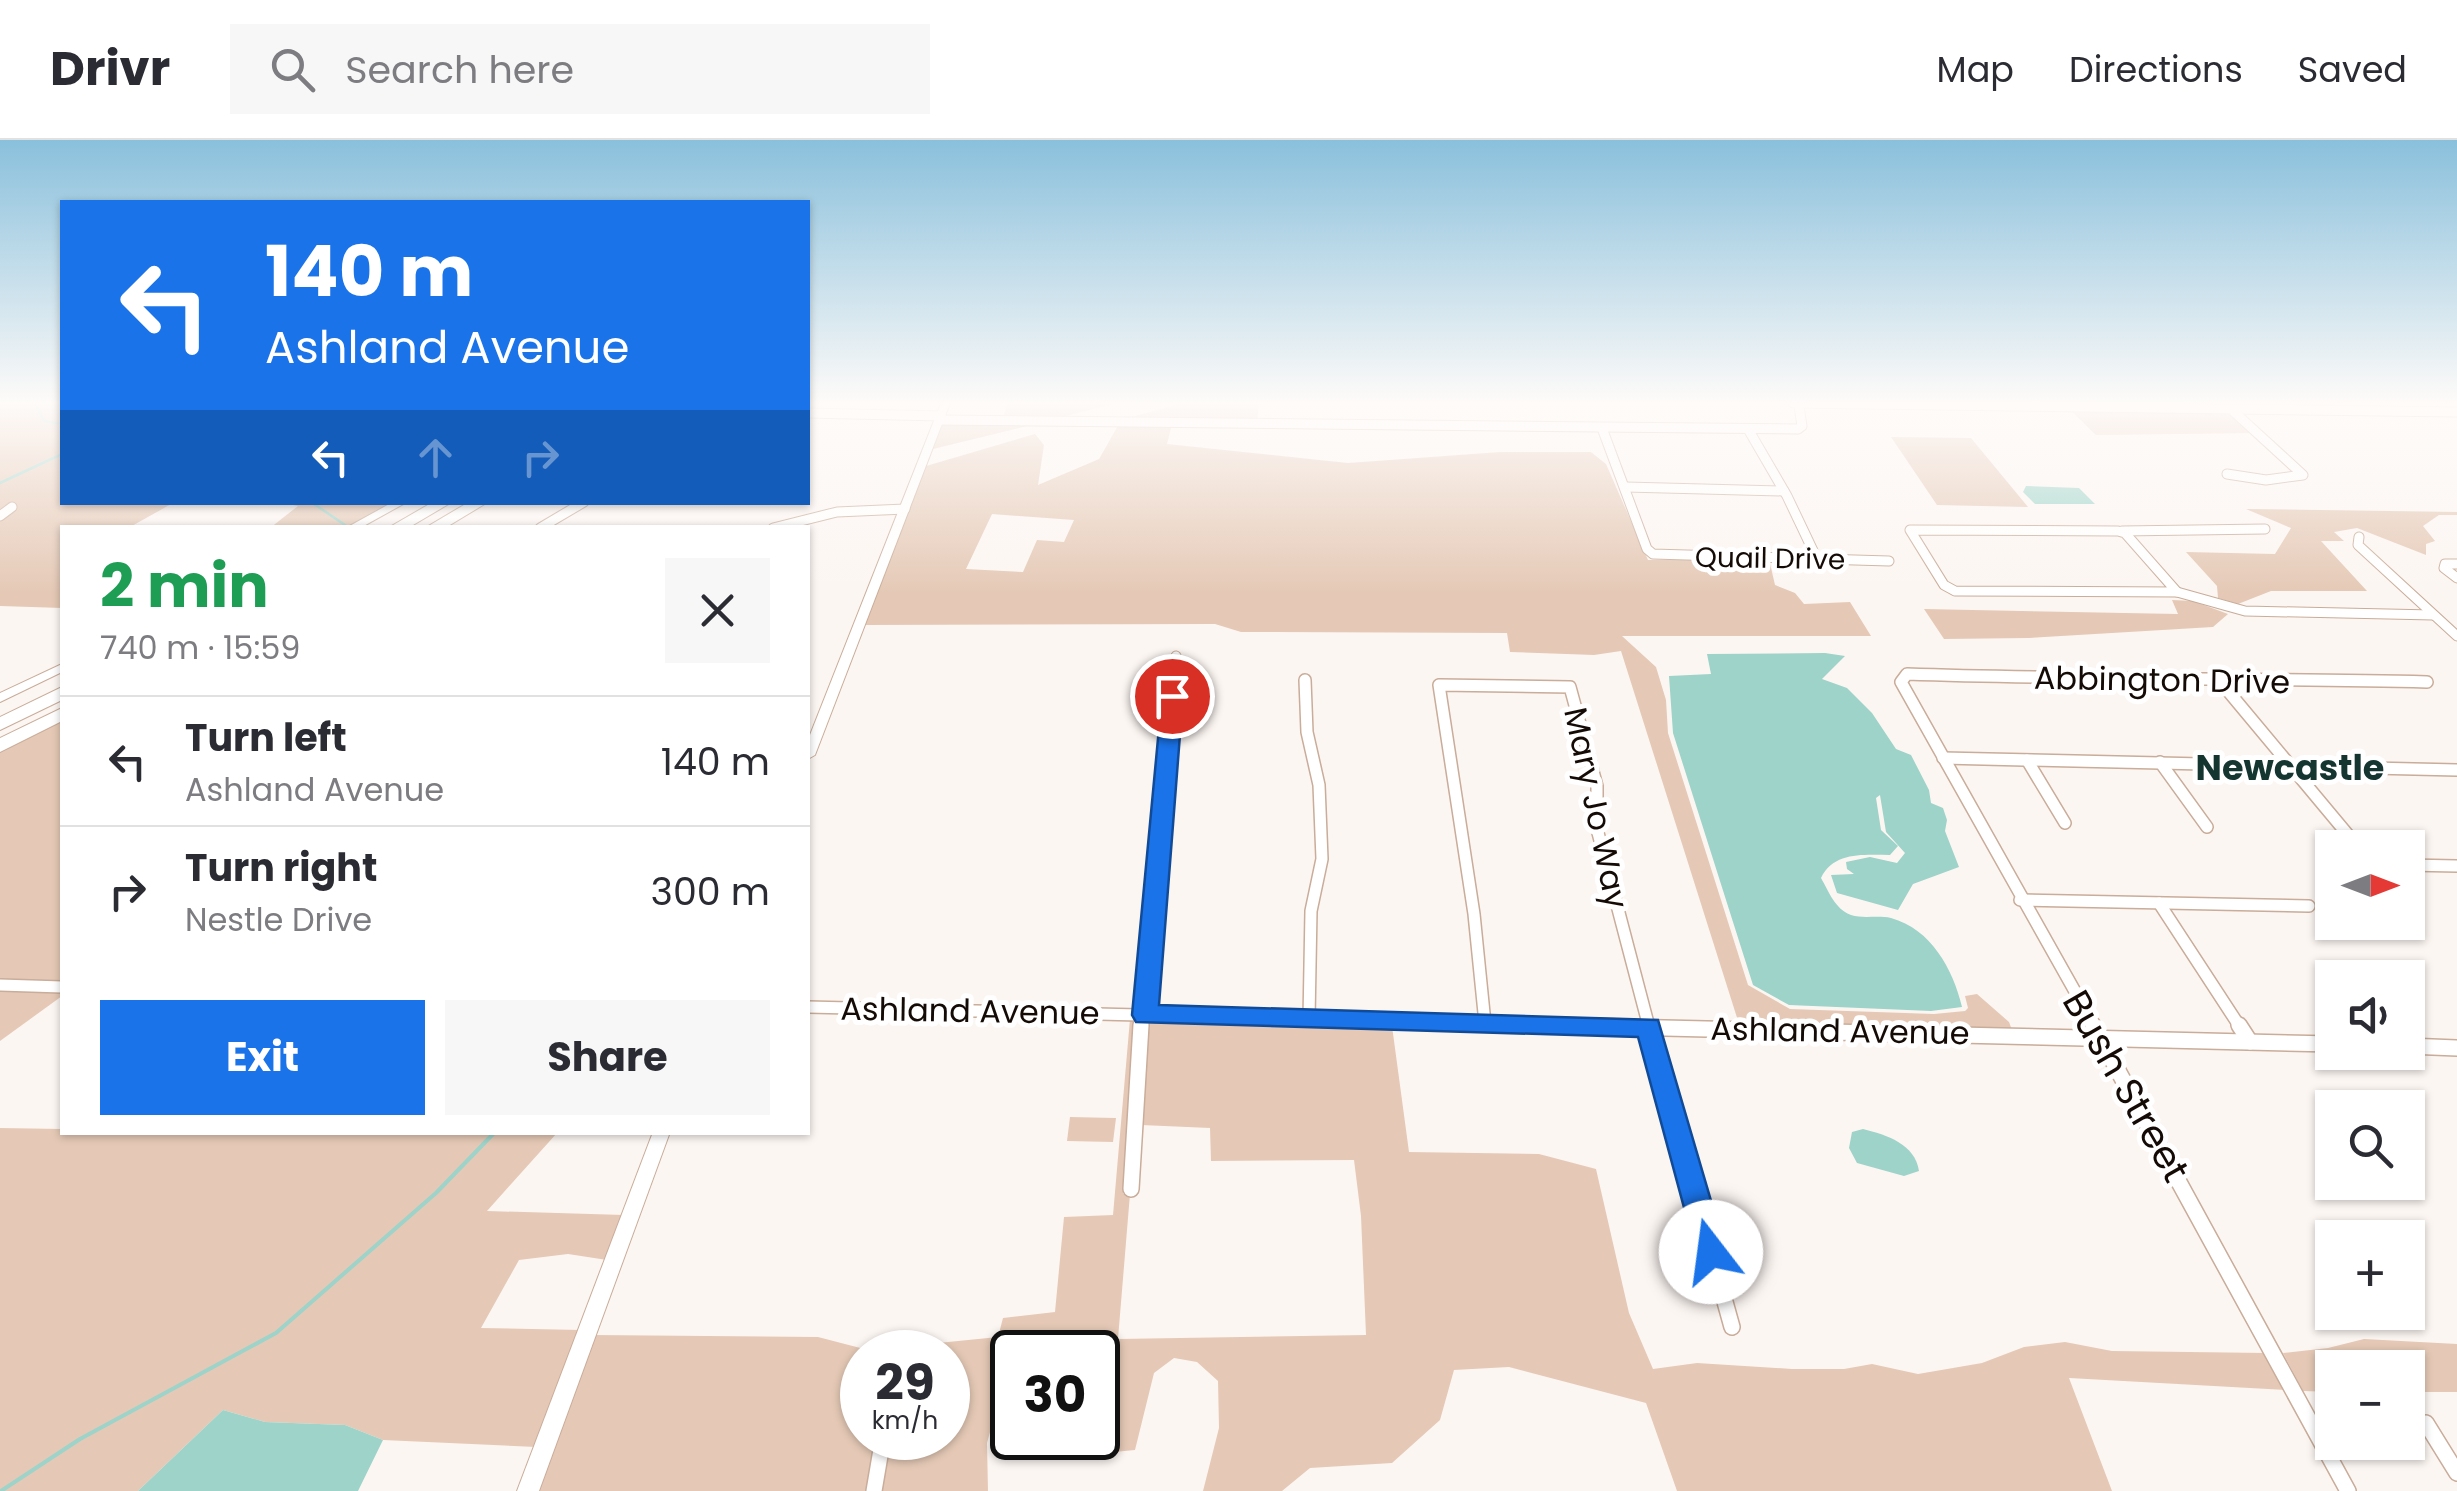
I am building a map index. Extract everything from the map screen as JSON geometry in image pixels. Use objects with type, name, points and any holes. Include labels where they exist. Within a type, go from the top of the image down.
[{"type":"highway","points":[[401,525],[439,505]]},
{"type":"highway","points":[[438,525],[475,505]]},
{"type":"highway","points":[[0,724],[60,693]]},
{"type":"highway","points":[[0,746],[60,715]]},
{"type":"street","points":[[810,750],[922,466]]},
{"type":"street","points":[[1617,466],[1626,487],[1784,490]]},
{"type":"street","points":[[1770,466],[1816,558]]},
{"type":"street","points":[[2227,474],[2295,479],[2303,475],[2293,466]]},
{"type":"street","name":"Quail Drive","points":[[1626,487],[1652,554],[1889,561]]},
{"type":"street","points":[[358,525],[396,505]]},
{"type":"street","points":[[545,525],[579,505]]},
{"type":"street","points":[[0,516],[12,507]]},
{"type":"street","points":[[786,525],[836,512],[905,509]]},
{"type":"street","points":[[2266,530],[1910,530],[1944,585],[1955,590],[2174,592],[2246,611],[2433,615]]},
{"type":"street","points":[[2118,531],[2125,533],[2174,592]]},
{"type":"street","points":[[2358,537],[2358,545],[2457,636]]},
{"type":"street","points":[[2457,564],[2445,564],[2444,568],[2457,578]]},
{"type":"street","points":[[1131,1189],[1176,656]]},
{"type":"street","points":[[0,698],[60,669]]},
{"type":"street","name":"Abbington Drive","points":[[1901,682],[1908,674],[2097,682],[2218,678],[2427,682]]},
{"type":"street","points":[[2218,678],[2344,830]]},
{"type":"street","points":[[1306,680],[1307,732],[1318,785],[1322,859],[1311,911],[1310,1019]]},
{"type":"street","name":"Bush Street","points":[[1901,682],[2348,1491]]},
{"type":"street","name":"Mary Jo Way","points":[[1486,1023],[1474,914],[1439,684],[1570,687],[1597,786],[1597,829],[1732,1326]]},
{"type":"street","points":[[1943,758],[2457,770]]},
{"type":"street","points":[[2027,760],[2065,823]]},
{"type":"street","points":[[2160,762],[2206,827]]},
{"type":"street","points":[[2425,865],[2457,866]]},
{"type":"street","points":[[2020,900],[2309,906]]},
{"type":"street","points":[[2159,903],[2250,1042]]},
{"type":"street","points":[[0,986],[60,987]]},
{"type":"street","name":"Ashland Avenue","points":[[810,1007],[2315,1044]]},
{"type":"street","points":[[2425,1047],[2457,1048]]},
{"type":"street","points":[[528,1491],[661,1135]]},
{"type":"street","points":[[2426,1422],[2457,1474]]},
{"type":"street","points":[[874,1491],[879,1460]]},
{"type":"shaded area","points":[[0,466],[60,466],[60,505],[169,505],[134,525],[60,525],[60,608],[0,606],[0,520],[17,506],[10,505],[0,513]]},
{"type":"shaded area","points":[[926,466],[1041,466],[1038,485],[1082,466],[1607,466],[1648,560],[1769,559],[1775,585],[1795,593],[1804,604],[1850,602],[1871,636],[1622,636],[1656,667],[1666,700],[1668,733],[1748,985],[1790,1009],[1934,1014],[1965,1011],[1965,996],[1977,994],[2009,1022],[2012,1030],[1739,1024],[1621,651],[1594,655],[1510,652],[1507,633],[1241,632],[1215,624],[864,625]],"holes":[[[992,514],[1074,520],[1064,542],[1037,540],[1023,572],[966,569]]]},
{"type":"shaded area","points":[[1911,466],[1994,466],[2028,507],[1937,505]]},
{"type":"shaded area","points":[[293,505],[394,505],[350,525],[274,525],[298,506]]},
{"type":"shaded area","points":[[2246,509],[2457,515],[2439,515],[2423,526],[2435,541],[2426,544],[2426,555],[2357,528],[2334,532],[2344,541],[2321,541],[2367,591],[2271,591],[2238,604],[2218,598],[2217,586],[2186,552],[2275,554],[2291,528]]},
{"type":"shaded area","points":[[2172,600],[2193,601],[2228,614],[2213,627],[1944,639],[1924,609],[2178,614]]},
{"type":"shaded area","points":[[60,722],[60,983],[0,981],[0,753]]},
{"type":"shaded area","points":[[0,990],[60,991],[60,997],[0,1041]]},
{"type":"shaded area","points":[[1130,1019],[1135,1019],[1123,1194],[1130,1194],[1119,1330],[1000,1330],[1003,1318],[1055,1312],[1064,1217],[1113,1215]]},
{"type":"shaded area","points":[[1148,1020],[1392,1026],[1409,1152],[1539,1154],[1596,1169],[1629,1313],[1653,1369],[1697,1363],[1792,1369],[1844,1369],[1872,1364],[1918,1374],[1982,1363],[2024,1347],[2065,1342],[2112,1351],[2267,1353],[2286,1390],[2069,1378],[2112,1491],[1677,1491],[1646,1403],[1509,1367],[1454,1370],[1440,1420],[1392,1463],[1310,1468],[1282,1491],[1203,1491],[1219,1428],[1218,1381],[1197,1362],[1174,1358],[1154,1373],[1135,1450],[1120,1451],[1120,1339],[1366,1335],[1361,1216],[1354,1160],[1211,1161],[1210,1128],[1141,1125]]},
{"type":"shaded area","points":[[1070,1117],[1116,1118],[1113,1142],[1067,1141]]},
{"type":"shaded area","points":[[0,1128],[60,1129],[60,1135],[555,1135],[487,1211],[624,1215],[607,1260],[568,1254],[519,1260],[481,1328],[581,1330],[536,1447],[383,1440],[345,1425],[265,1422],[223,1410],[138,1491],[0,1491]]},
{"type":"shaded area","points":[[594,1335],[818,1337],[840,1343],[840,1460],[970,1460],[970,1340],[990,1338],[988,1491],[537,1491]]},
{"type":"shaded area","points":[[2364,1339],[2457,1344],[2457,1392],[2425,1392],[2425,1350],[2315,1350],[2315,1391],[2303,1391],[2283,1353]]},
{"type":"water","points":[[2026,486],[2079,488],[2095,504],[2035,504],[2023,492]]},
{"type":"water","points":[[1707,654],[1845,656],[1822,679],[1847,688],[1872,713],[1896,749],[1911,755],[1929,790],[1931,803],[1943,808],[1945,831],[1959,867],[1913,884],[1898,910],[1837,893],[1831,875],[1854,874],[1847,869],[1846,862],[1870,857],[1897,863],[1905,853],[1886,832],[1880,795],[1876,798],[1881,830],[1898,846],[1890,855],[1842,859],[1821,878],[1845,912],[1891,918],[1929,941],[1953,979],[1962,1007],[1931,1011],[1789,1005],[1753,985],[1673,733],[1669,676],[1711,674]]},
{"type":"water","points":[[1863,1129],[1906,1147],[1919,1171],[1904,1176],[1857,1163],[1849,1148],[1852,1132]]},
{"type":"water","points":[[223,1410],[265,1422],[345,1425],[383,1440],[358,1491],[138,1491]]},
{"type":"waterway","points":[[0,483],[36,466]]},
{"type":"waterway","points":[[315,505],[345,525]]},
{"type":"waterway","points":[[1,1491],[80,1439],[276,1333],[436,1193],[492,1135]]},
{"type":"district","name":"Newcastle","points":[[2290,768]]},
{"type":"route","points":[[1172,696],[1145,1015],[1649,1027],[1711,1252]]}]
